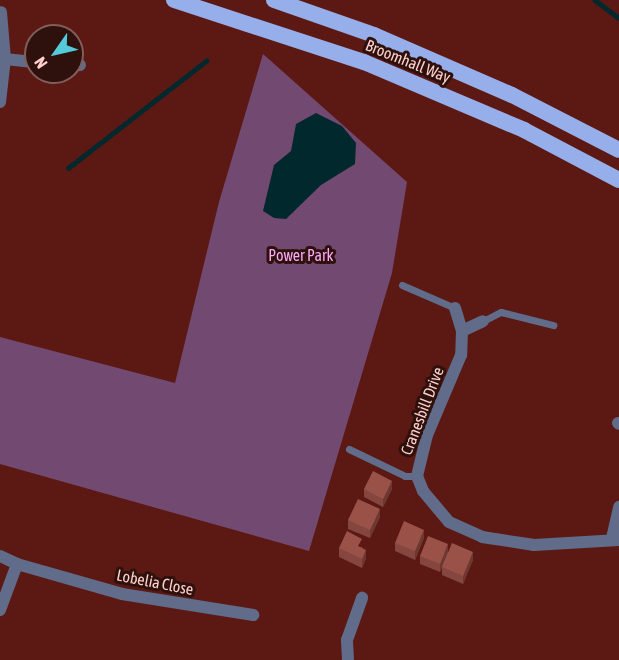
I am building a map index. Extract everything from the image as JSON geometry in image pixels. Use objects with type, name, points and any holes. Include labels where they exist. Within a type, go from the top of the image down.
[{"type":"highway","name":"Broomhall Way","points":[[174,0],[363,62],[524,130],[619,180]]},
{"type":"highway","name":"Broomhall Way","points":[[274,0],[374,35],[491,86],[619,150]]},
{"type":"street","points":[[0,102],[5,59],[1,12]]},
{"type":"street","points":[[5,59],[24,61]]},
{"type":"street","name":"Cranesbill Drive","points":[[455,308],[462,331],[461,355],[427,435],[417,476],[423,491],[449,522],[482,537],[534,545],[616,539]]},
{"type":"street","points":[[462,331],[483,321]]},
{"type":"street","points":[[616,539],[619,507]]},
{"type":"street","name":"Lobelia Close","points":[[0,556],[17,564],[122,594],[253,615]]},
{"type":"street","points":[[0,610],[17,564]]},
{"type":"street","points":[[348,660],[347,640],[362,598]]},
{"type":"lane","points":[[402,285],[455,308]]},
{"type":"lane","points":[[483,321],[501,312],[553,325]]},
{"type":"lane","points":[[349,449],[405,476],[417,476]]},
{"type":"green space","name":"Power Park","points":[[263,54],[407,182],[392,273],[309,551],[0,464],[0,337],[175,383],[219,202]]},
{"type":"water","points":[[316,113],[342,126],[356,143],[355,164],[321,185],[286,219],[274,218],[263,211],[274,165],[291,151],[296,124]]},
{"type":"building","points":[[373,471],[392,481],[383,499],[364,489]]},
{"type":"building","points":[[358,499],[380,509],[370,530],[348,520]]},
{"type":"building","points":[[404,521],[424,530],[415,551],[395,543]]},
{"type":"building","points":[[347,531],[362,539],[358,546],[366,550],[362,559],[339,548]]},
{"type":"building","points":[[428,536],[448,544],[440,564],[420,556]]},
{"type":"building","points":[[452,543],[473,552],[463,576],[442,567]]},
{"type":"waterway","points":[[595,0],[619,18]]},
{"type":"waterway","points":[[68,168],[206,61]]}]
